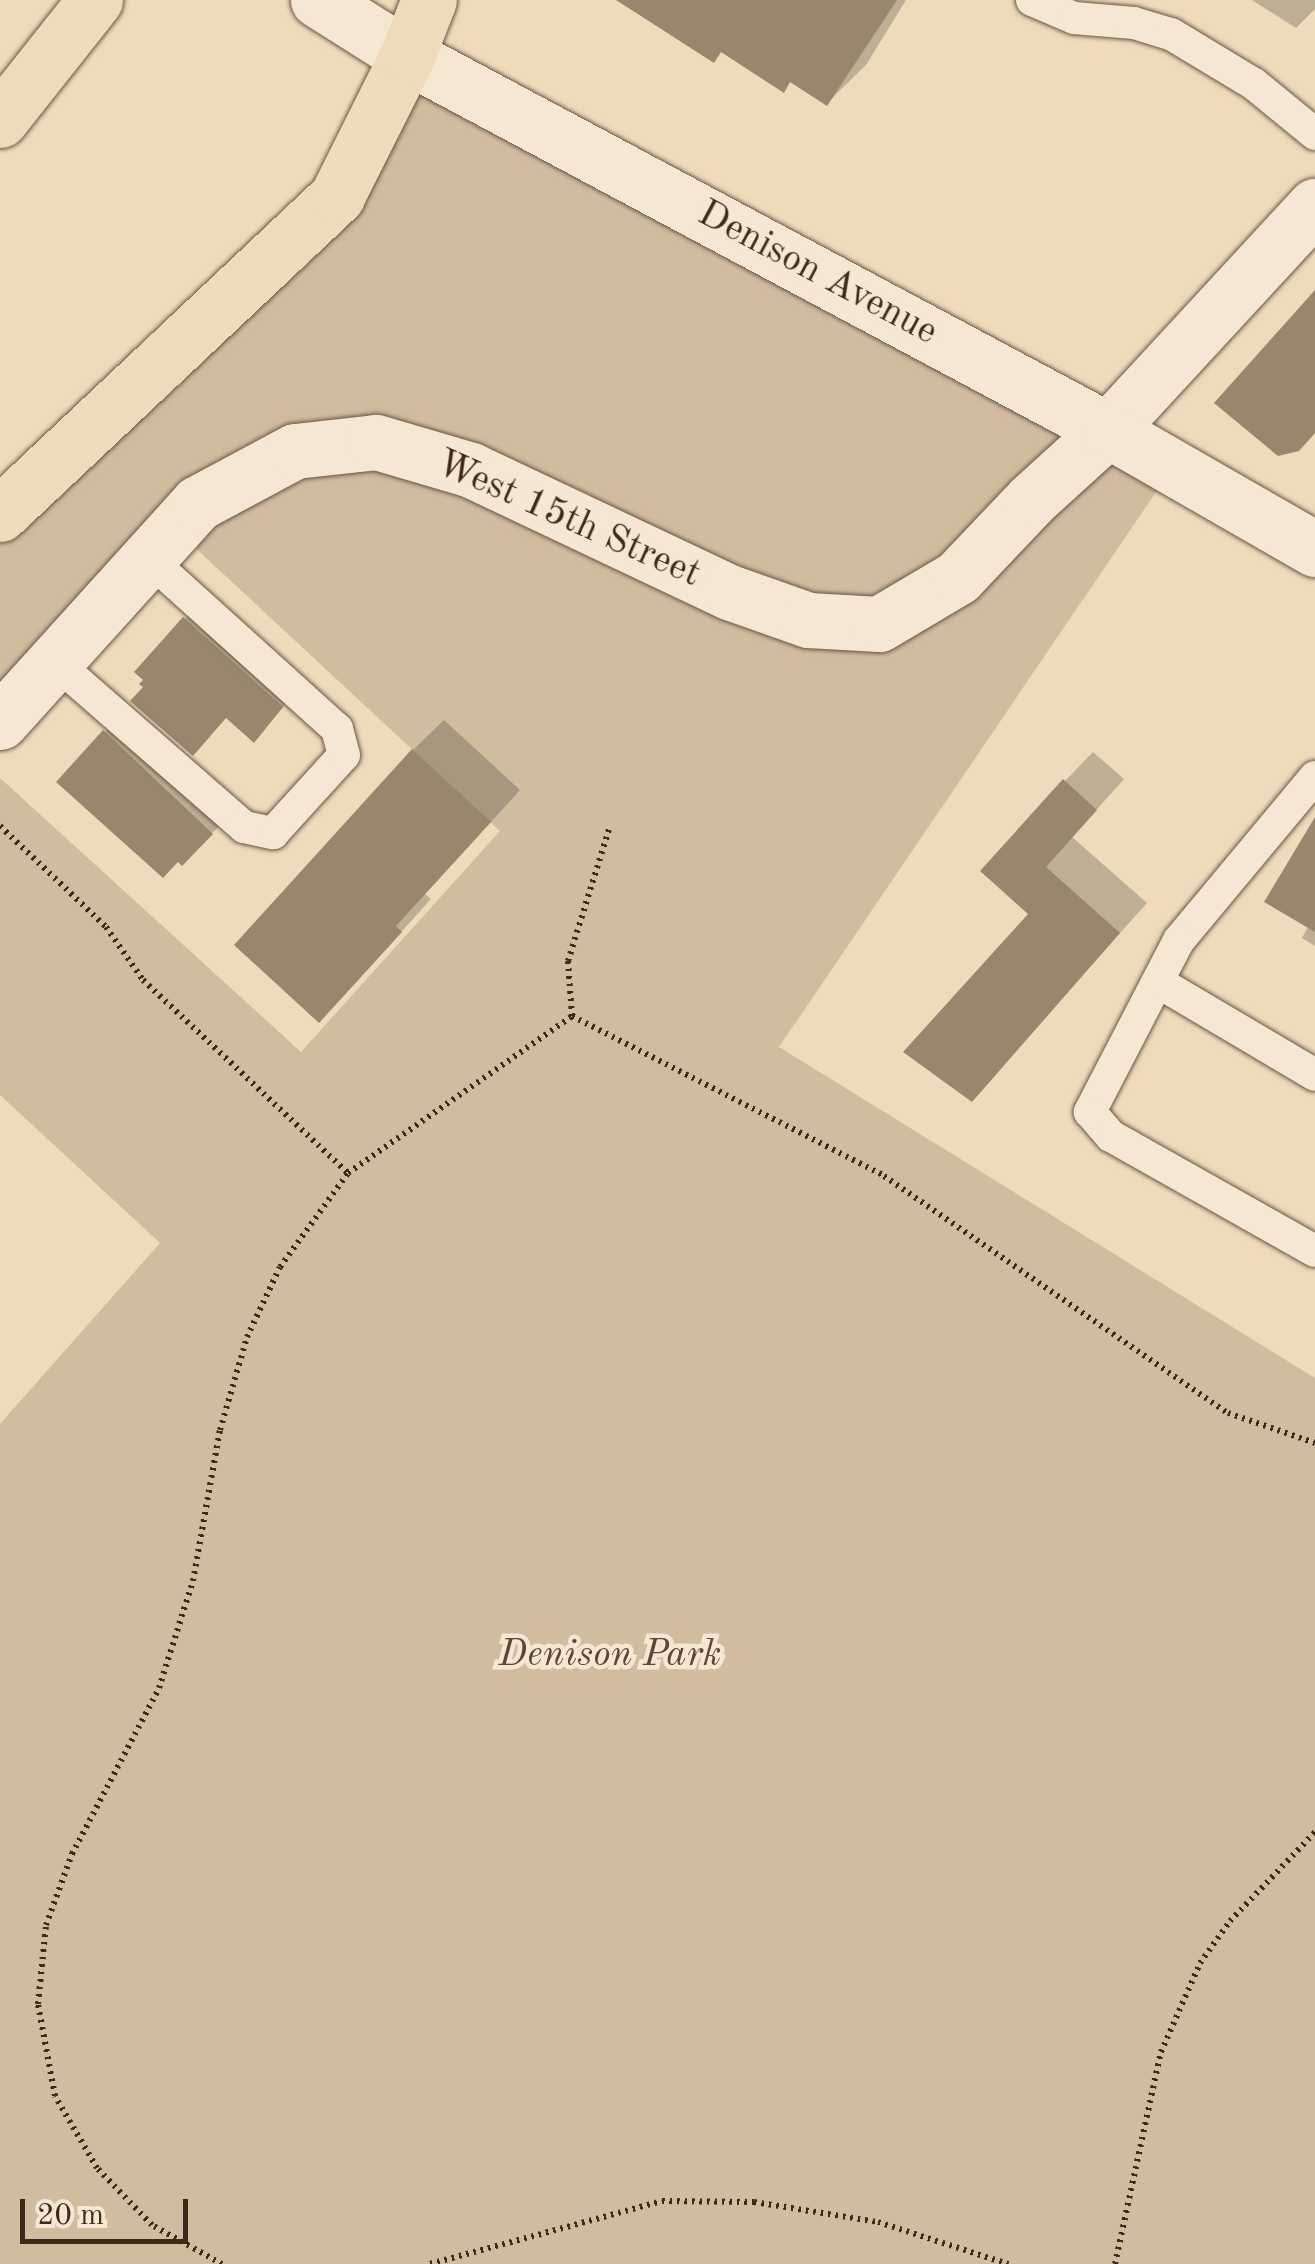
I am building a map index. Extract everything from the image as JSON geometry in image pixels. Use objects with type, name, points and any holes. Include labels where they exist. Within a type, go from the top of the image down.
[{"type":"highway","points":[[0,120],[95,0]]},
{"type":"highway","points":[[0,514],[336,196],[407,56],[429,0]]},
{"type":"street","name":"Denison Avenue","points":[[318,0],[407,56],[1108,430],[1315,550]]},
{"type":"street","name":"West 15th Street","points":[[0,722],[198,503],[296,451],[376,442],[470,470],[729,592],[808,620],[879,624],[958,577],[1031,500],[1108,430],[1315,206]]},
{"type":"lane","points":[[1032,0],[1074,18],[1134,23],[1171,34],[1254,84],[1315,134]]},
{"type":"lane","points":[[55,662],[244,827],[272,833],[344,755],[337,729],[148,558]]},
{"type":"lane","points":[[1315,777],[1180,940],[1090,1112],[1110,1136],[1315,1252]]},
{"type":"lane","points":[[1158,982],[1315,1075]]},
{"type":"path","points":[[0,826],[106,927],[143,980],[348,1173]]},
{"type":"path","points":[[572,1016],[568,962],[609,829]]},
{"type":"path","points":[[222,2264],[152,2225],[96,2168],[55,2096],[38,2004],[46,1925],[72,1854],[159,1688],[193,1581],[220,1430],[248,1336],[280,1267],[348,1173],[572,1016]]},
{"type":"path","points":[[572,1016],[884,1176],[1228,1412],[1315,1443]]},
{"type":"path","points":[[1115,2264],[1161,2052],[1200,1962],[1230,1921],[1315,1832]]},
{"type":"path","points":[[430,2264],[662,2201],[754,2202],[878,2222],[1008,2264]]},
{"type":"green space","name":"Denison Park","points":[[407,56],[1173,467],[779,1047],[1315,1378],[1315,2264],[0,2264],[0,1424],[160,1243],[0,1095],[0,778],[301,1052],[500,831],[175,529],[0,722],[0,514],[336,196]]},
{"type":"building","points":[[616,0],[897,0],[827,106],[790,82],[784,93],[721,52],[714,63]]},
{"type":"building","points":[[1315,290],[1315,433],[1299,451],[1278,456],[1214,403]]},
{"type":"building","points":[[183,617],[283,707],[254,743],[226,718],[193,756],[130,701],[143,687],[139,684],[143,680],[134,672]]},
{"type":"building","points":[[103,730],[213,834],[182,866],[178,862],[163,878],[56,782]]},
{"type":"building","points":[[412,749],[491,822],[396,926],[402,932],[319,1023],[234,945]]},
{"type":"building","points":[[1063,779],[1097,810],[1046,867],[1120,933],[972,1102],[903,1052],[1028,914],[980,871]]},
{"type":"building","points":[[1315,817],[1315,932],[1264,902]]}]
